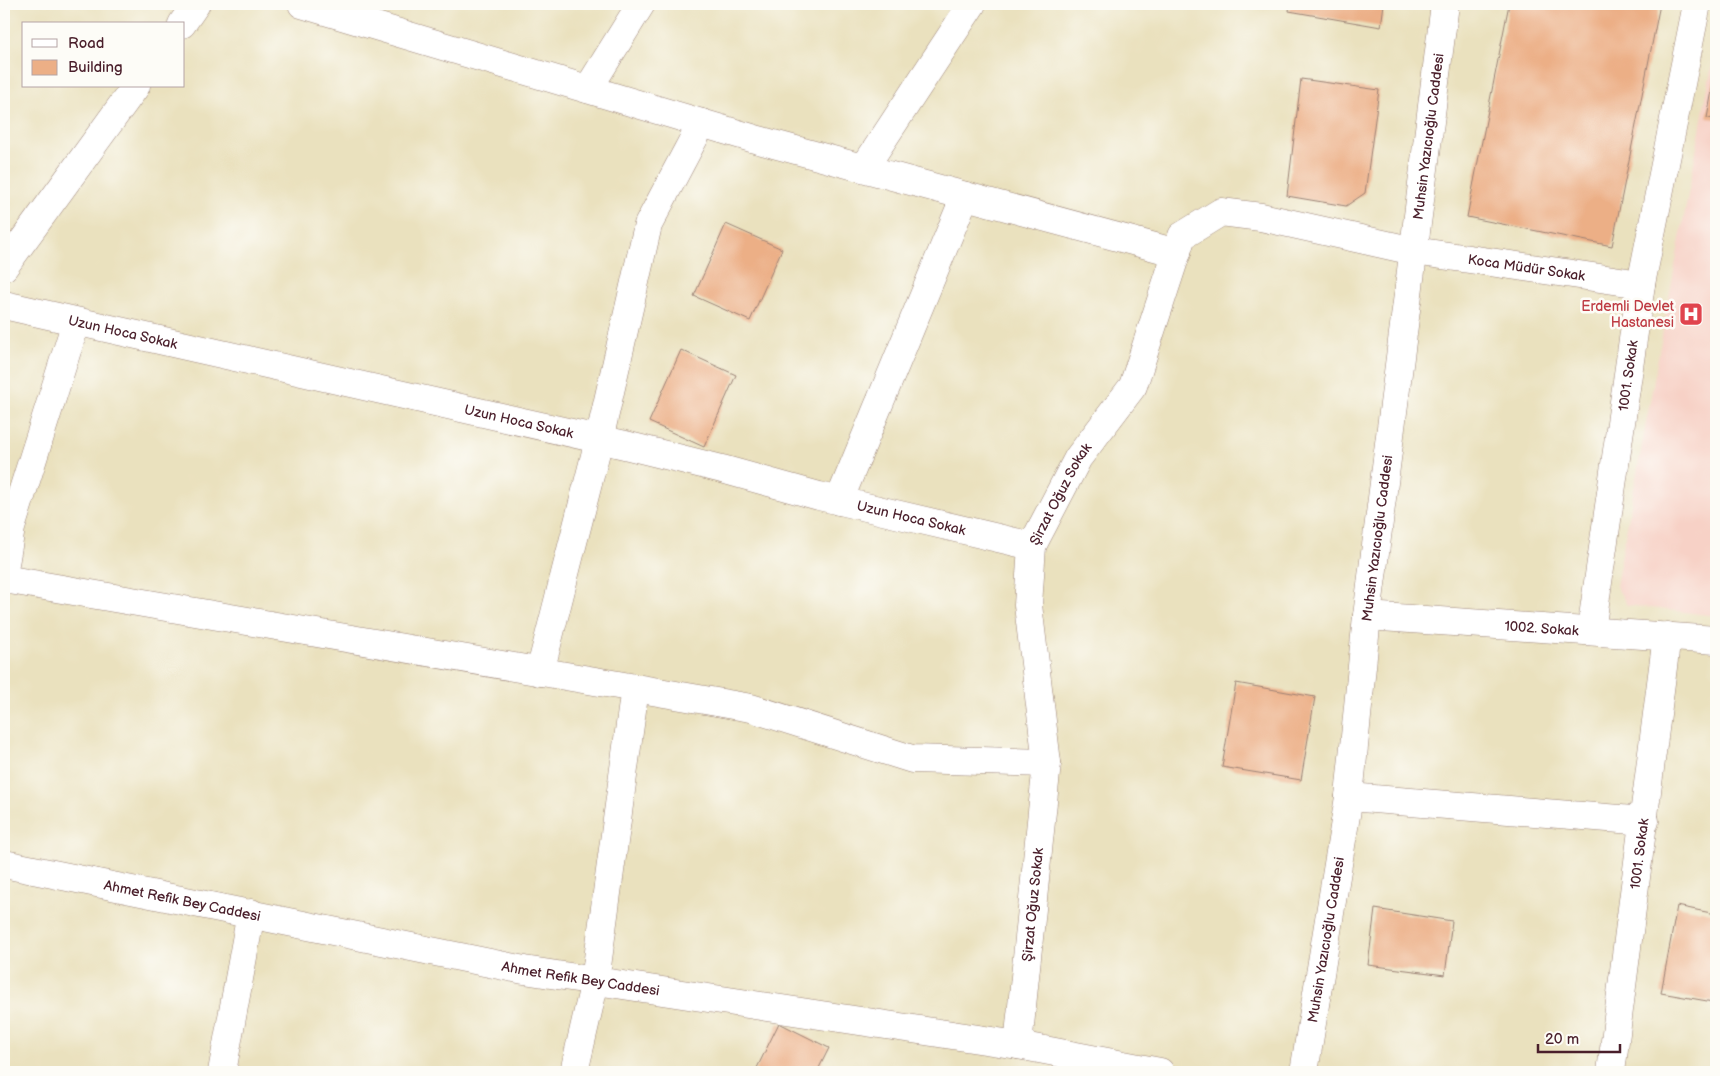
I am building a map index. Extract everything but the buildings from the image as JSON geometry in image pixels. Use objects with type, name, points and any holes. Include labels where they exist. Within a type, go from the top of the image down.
[{"type":"street","points":[[183,22],[196,4]]},
{"type":"street","points":[[302,4],[702,123],[1177,253]]},
{"type":"street","points":[[588,89],[641,4]]},
{"type":"street","points":[[864,168],[972,4]]},
{"type":"street","name":"Muhsin Yazıcıoğlu Caddesi","points":[[1304,1072],[1349,797],[1367,616],[1446,4]]},
{"type":"street","name":"1001. Sokak","points":[[1590,631],[1641,284],[1697,4]]},
{"type":"street","points":[[4,267],[135,88]]},
{"type":"street","points":[[540,672],[599,440],[648,225],[702,123]]},
{"type":"street","points":[[839,501],[965,196]]},
{"type":"street","name":"Şirzat Oğuz Sokak","points":[[1018,1045],[1047,763],[1028,605],[1032,546],[1078,458],[1133,386],[1182,236],[1221,212],[1261,217],[1414,251]]},
{"type":"street","name":"Koca Müdür Sokak","points":[[1414,251],[1641,284]]},
{"type":"street","name":"Uzun Hoca Sokak","points":[[4,306],[599,440],[722,469],[839,501],[1032,546]]},
{"type":"street","points":[[4,570],[11,528],[76,322]]},
{"type":"street","points":[[4,579],[751,708],[912,759],[1047,763]]},
{"type":"street","name":"1002. Sokak","points":[[1367,616],[1716,640]]},
{"type":"street","name":"1001. Sokak","points":[[1611,1072],[1645,821],[1667,636]]},
{"type":"street","points":[[574,1072],[595,981],[635,688]]},
{"type":"street","points":[[1349,797],[1645,821]]},
{"type":"street","name":"Ahmet Refik Bey Caddesi","points":[[4,864],[524,970],[1018,1045],[1160,1072]]},
{"type":"street","points":[[222,1072],[251,914]]},
{"type":"shaded area","name":"Erdemli Devlet Hastanesi","points":[[1716,43],[1716,616],[1627,605],[1616,586]]},
{"type":"place","name":"Erdemli Devlet Hastanesi","points":[[1691,314]]}]
